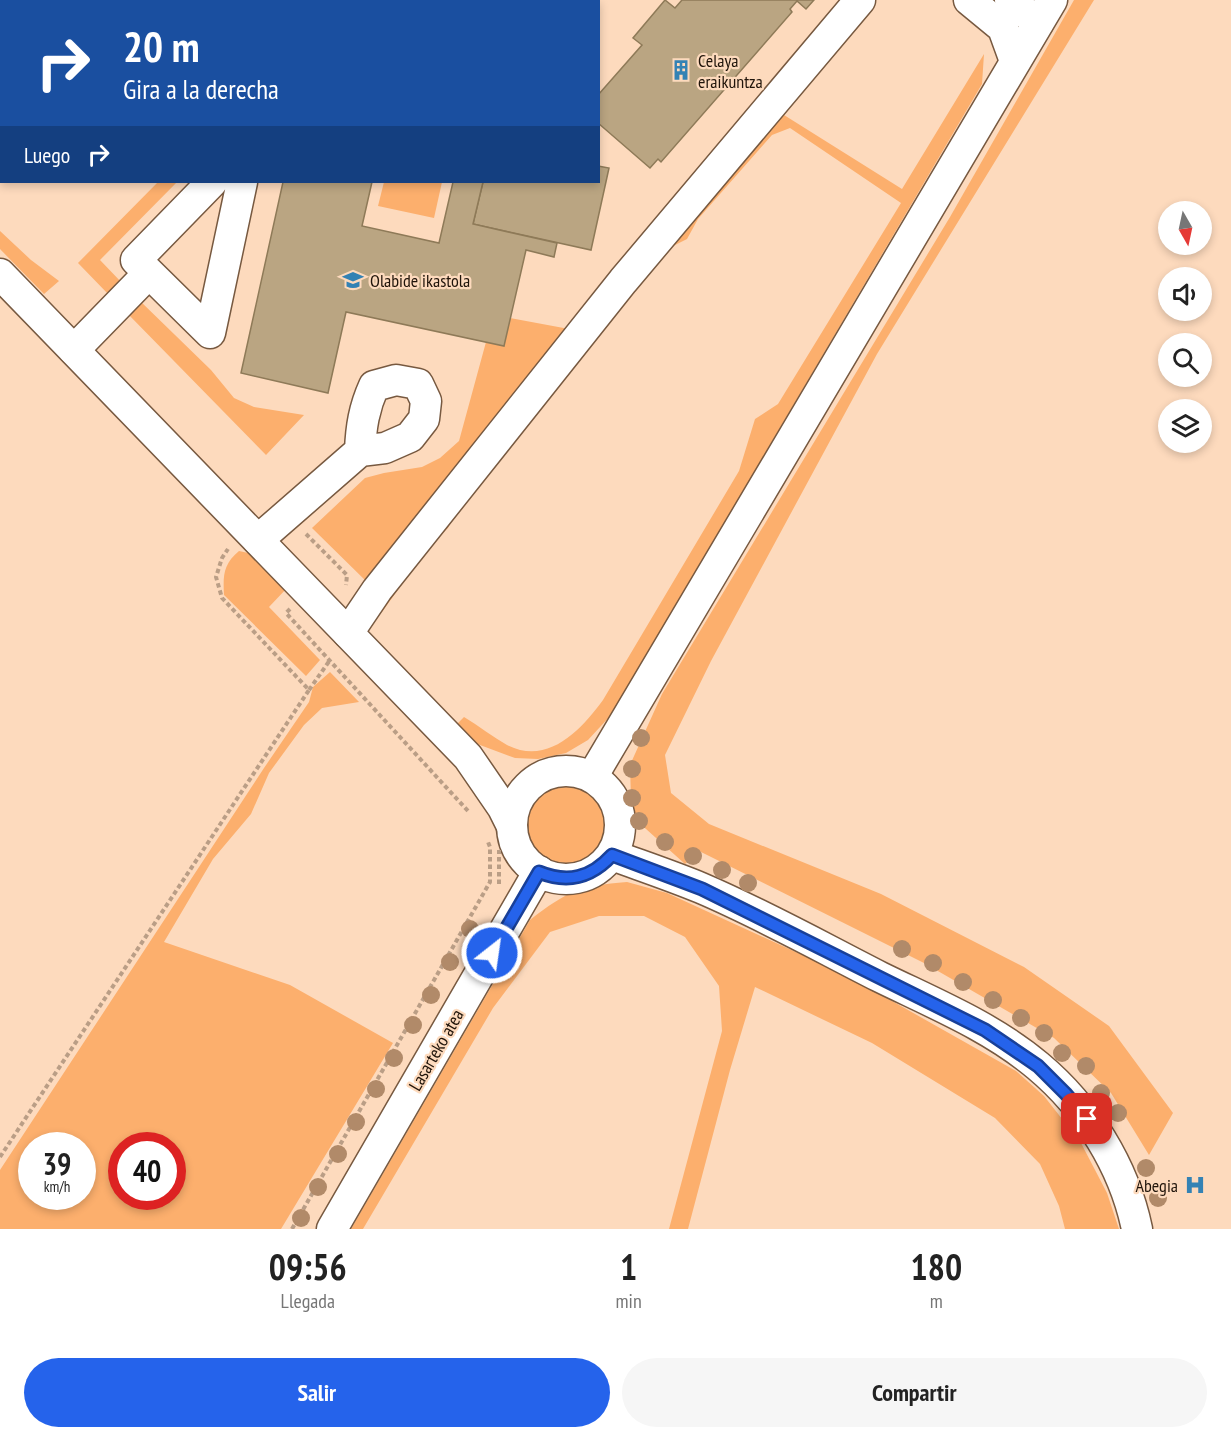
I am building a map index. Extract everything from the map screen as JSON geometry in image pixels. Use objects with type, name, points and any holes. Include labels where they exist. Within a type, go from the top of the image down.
[{"type":"street","points":[[348,633],[385,580],[624,281],[860,0]]},
{"type":"street","points":[[969,0],[1003,28],[1015,62]]},
{"type":"street","points":[[592,777],[1045,11],[1010,0]]},
{"type":"street","points":[[211,183],[136,260],[210,333],[242,183]]},
{"type":"street","points":[[0,274],[468,757],[503,808],[499,834]]},
{"type":"street","points":[[74,350],[148,274]]},
{"type":"street","points":[[251,533],[360,451]]},
{"type":"street","points":[[468,757],[504,773],[543,776]]},
{"type":"street","points":[[559,771],[576,771],[592,777],[611,794],[619,812],[621,831],[612,855],[592,873],[565,879],[539,872],[499,834],[518,799],[529,785],[543,776],[559,771]]},
{"type":"street","points":[[612,855],[702,889],[940,1007],[1015,1048],[1038,1066],[1087,1119],[1119,1172],[1137,1229]]},
{"type":"street","name":"Lasarteko atea","points":[[333,1229],[539,872]]},
{"type":"path","points":[[299,527],[347,575],[346,584],[286,613],[470,812]]},
{"type":"path","points":[[251,533],[222,558],[216,577],[222,598],[309,690]]},
{"type":"path","points":[[0,1157],[330,660]]},
{"type":"path","points":[[495,895],[499,885],[501,860],[499,834]]},
{"type":"path","points":[[292,1229],[490,882],[490,847],[499,834]]},
{"type":"shaded area","points":[[1074,0],[1094,0],[877,354],[711,661],[665,755],[671,793],[709,824],[881,894],[1024,967],[1109,1026],[1173,1113],[1149,1155],[1111,1093],[1054,1038],[924,963],[699,851],[685,864],[636,820],[631,800],[630,765],[662,694],[950,217]]},
{"type":"shaded area","points":[[984,54],[982,84],[612,714],[588,740],[566,753],[538,759],[515,758],[472,742],[457,724],[464,717],[507,745],[522,750],[536,751],[550,748],[574,733],[603,700],[739,471],[755,419],[778,404],[901,203],[790,128],[772,135],[698,219],[687,239],[669,248],[542,398],[454,516],[448,528],[430,545],[382,612],[375,611],[517,422],[734,166],[784,115],[902,189]]},
{"type":"shaded area","points":[[157,183],[176,183],[100,260],[123,284],[110,296],[78,263]]},
{"type":"shaded area","points":[[384,183],[442,183],[434,218],[378,206]]},
{"type":"shaded area","points":[[0,231],[31,260],[59,281],[44,294],[0,249]]},
{"type":"shaded area","points":[[138,299],[211,370],[234,398],[254,407],[304,415],[266,455],[126,312]]},
{"type":"shaded area","points":[[510,318],[569,329],[515,392],[370,585],[312,528],[365,478],[422,467],[440,458],[459,441],[486,342],[504,346]]},
{"type":"shaded area","points":[[239,551],[253,554],[287,588],[269,607],[320,660],[306,676],[224,595],[225,571]]},
{"type":"shaded area","points":[[330,672],[359,702],[322,708],[304,725],[269,773],[251,814],[213,859],[164,942],[290,985],[393,1043],[281,1229],[0,1229],[0,1170],[18,1143],[18,1210],[96,1210],[96,1132],[25,1132],[309,702],[313,687]]},
{"type":"shaded area","points":[[567,780],[583,783],[597,792],[606,806],[609,822],[606,838],[597,852],[583,861],[567,864],[551,861],[537,852],[528,838],[525,822],[528,806],[537,792],[551,783]]},
{"type":"shaded area","points":[[627,882],[667,893],[846,975],[1016,1071],[1044,1096],[1081,1143],[1107,1193],[1119,1229],[1065,1229],[1059,1206],[1040,1164],[995,1118],[872,1043],[755,987],[730,1070],[688,1229],[669,1229],[722,1031],[719,986],[685,937],[644,916],[599,916],[550,932],[493,1008],[363,1229],[351,1229],[530,920],[554,902],[585,888]]},
{"type":"building","name":"Celaya eraikuntza","points":[[665,0],[675,8],[682,0],[814,0],[806,9],[797,1],[790,9],[792,12],[661,162],[658,159],[650,168],[600,125],[600,93],[642,45],[633,38]]},
{"type":"building","points":[[600,166],[609,168],[591,250],[473,224],[483,183],[600,183]]},
{"type":"building","points":[[283,183],[372,183],[362,226],[439,243],[453,183],[483,183],[473,224],[557,243],[554,257],[526,250],[504,346],[346,312],[328,393],[241,373]]},
{"type":"place","name":"Celaya eraikuntza","points":[[681,70]]},
{"type":"place","name":"Olabide ikastola","points":[[353,280]]},
{"type":"place","name":"Abegia","points":[[1195,1185]]},
{"type":"route","points":[[492,953],[539,872],[565,879],[579,877],[592,873],[612,855],[702,889],[985,1030],[1015,1048],[1038,1066],[1087,1119]]}]
